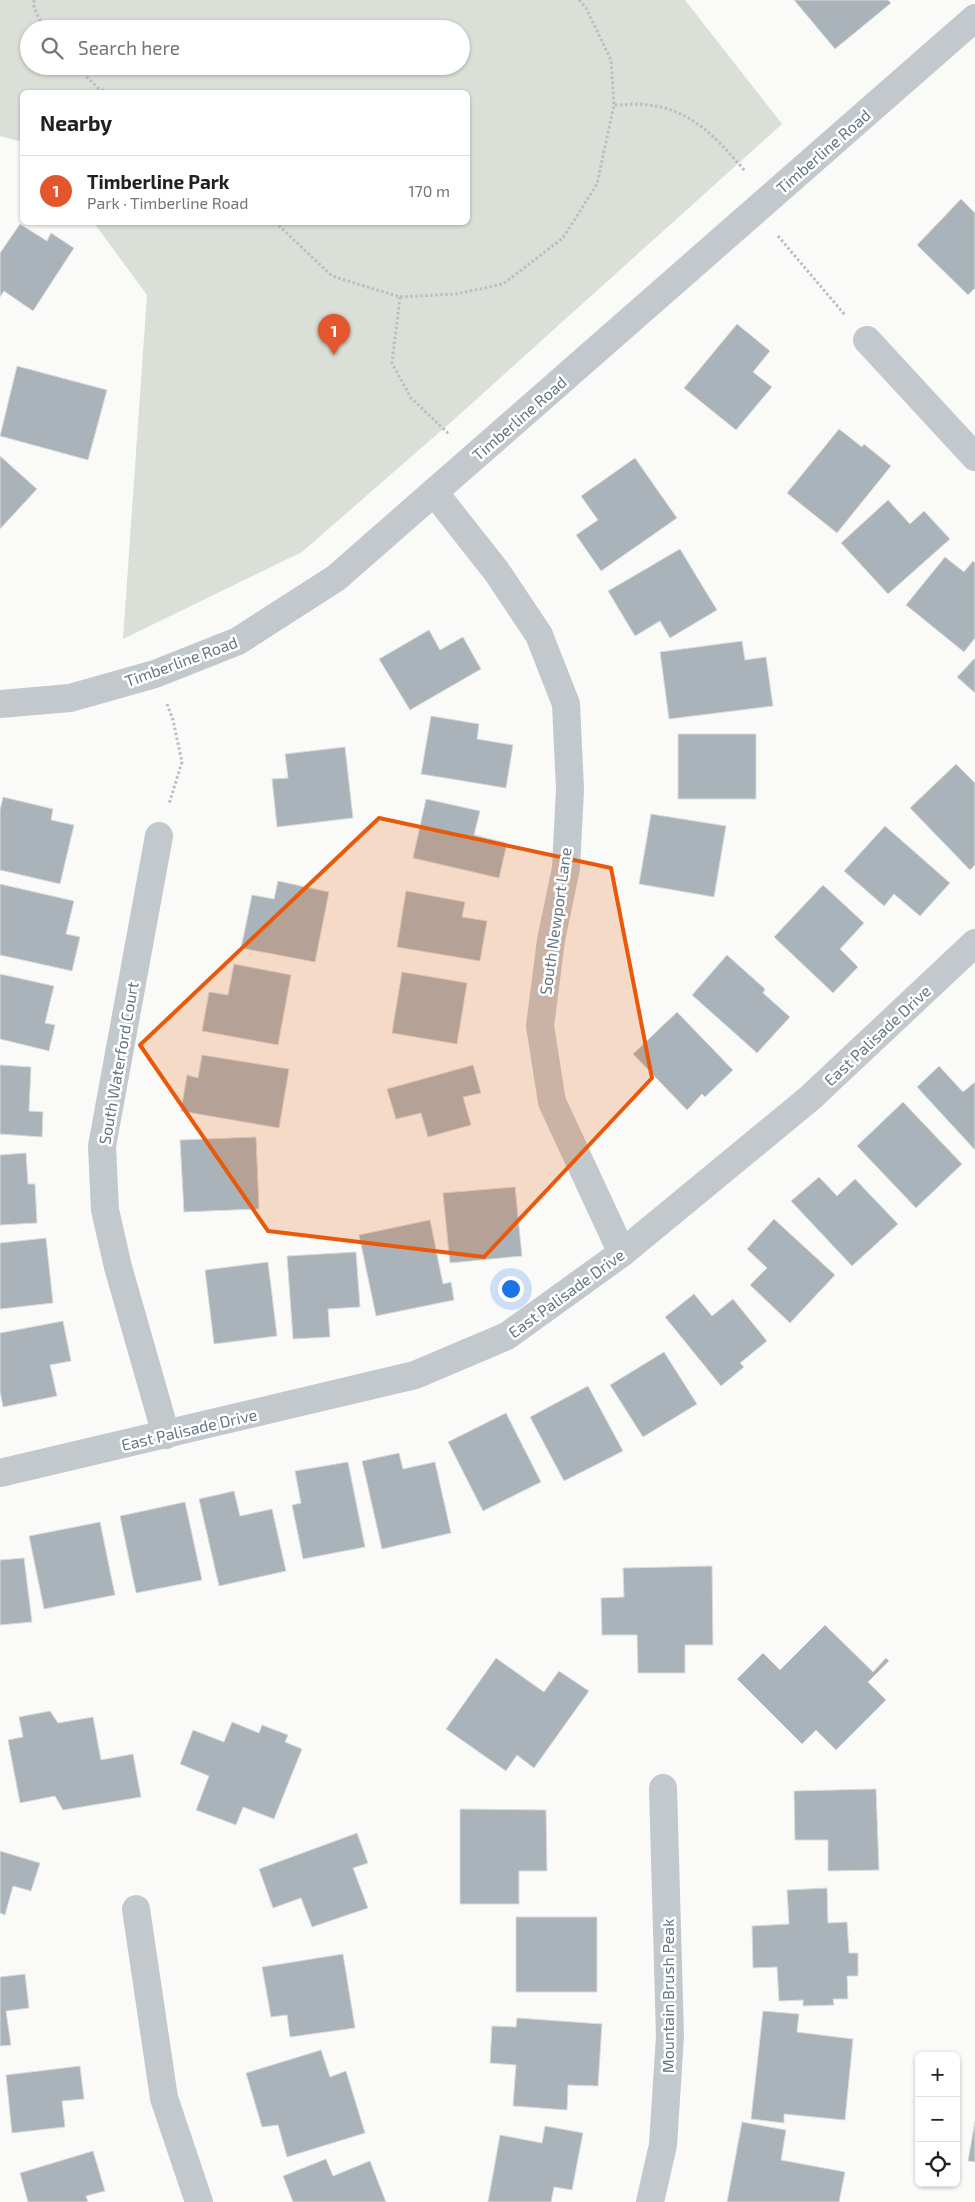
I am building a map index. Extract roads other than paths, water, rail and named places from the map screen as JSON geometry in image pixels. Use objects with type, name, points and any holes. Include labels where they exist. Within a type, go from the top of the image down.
[{"type":"street","name":"Timberline Road","points":[[0,704],[70,698],[155,674],[238,641],[336,578],[975,18]]},
{"type":"street","points":[[866,340],[975,457]]},
{"type":"street","name":"South Newport Lane","points":[[434,492],[497,572],[539,635],[566,704],[570,789],[566,868],[551,940],[540,1026],[552,1102],[622,1253]]},
{"type":"street","name":"South Waterford Court","points":[[159,836],[102,1146],[105,1210],[118,1268],[166,1436]]},
{"type":"street","name":"East Palisade Drive","points":[[0,1473],[166,1436],[414,1375],[507,1336],[622,1253],[810,1098],[975,943]]},
{"type":"street","name":"Mountain Brush Peak","points":[[650,2202],[664,2145],[670,2036],[663,1788]]},
{"type":"street","points":[[136,1909],[164,2098],[199,2202]]},
{"type":"place","name":"Timberline Park","points":[[334,355]]}]
